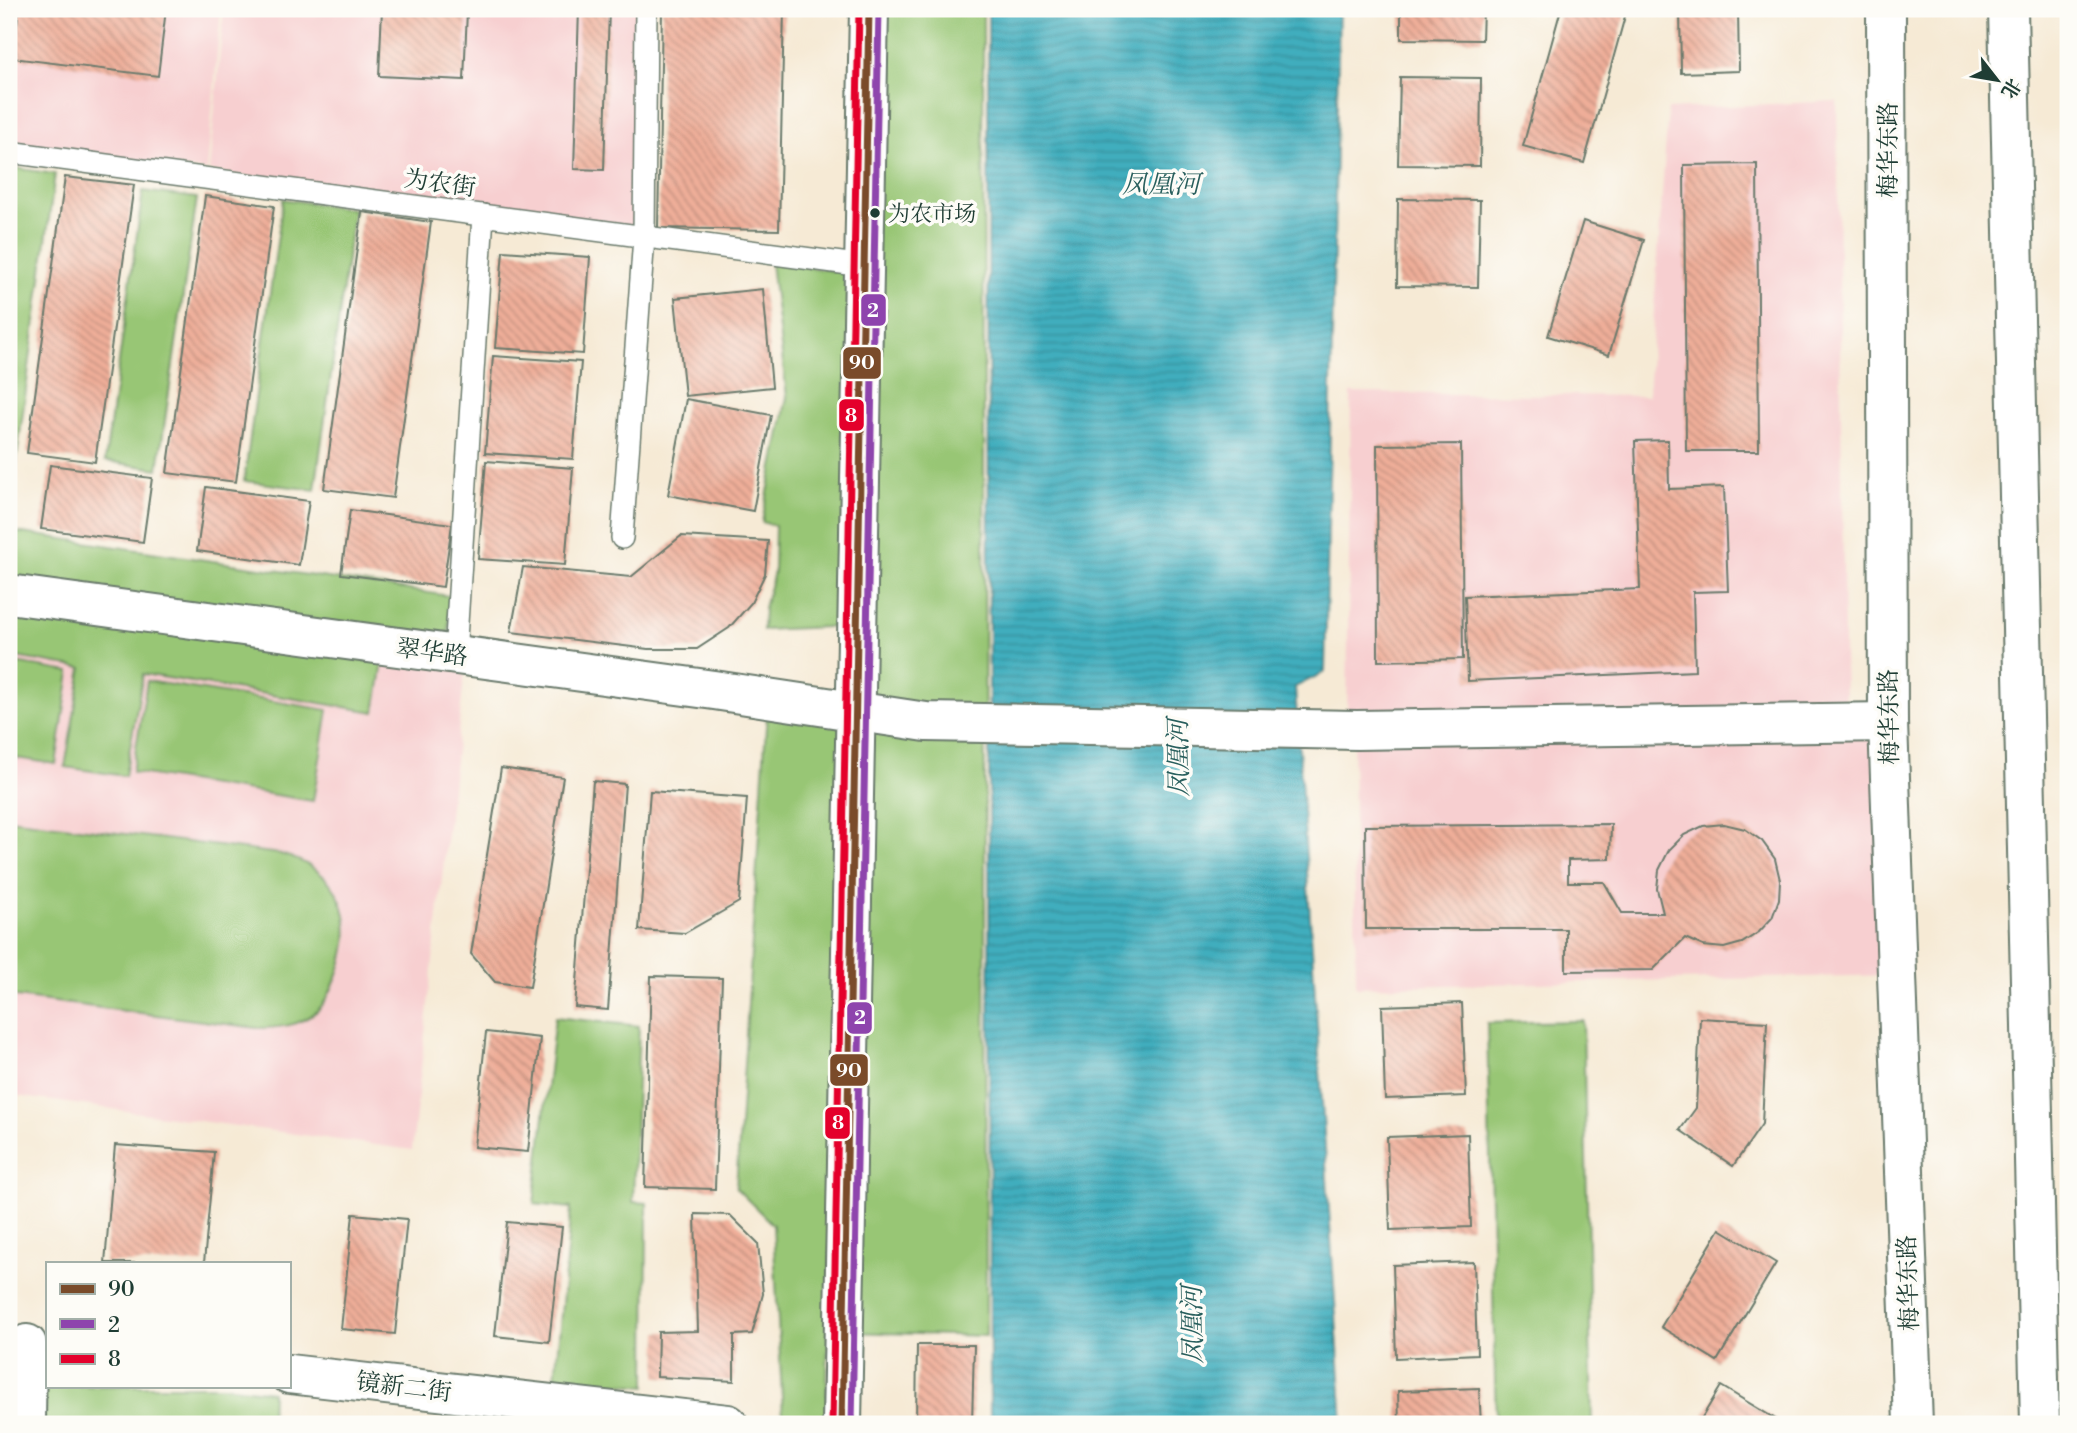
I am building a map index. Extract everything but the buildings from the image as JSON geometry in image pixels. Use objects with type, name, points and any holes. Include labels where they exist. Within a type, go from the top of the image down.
[{"type":"street","points":[[842,1424],[869,9]]},
{"type":"street","name":"梅华东路","points":[[1886,9],[1888,722],[1913,1424]]},
{"type":"street","points":[[2008,9],[2040,1424]]},
{"type":"street","name":"翠华路","points":[[9,594],[926,722],[1357,730],[1888,722]]},
{"type":"street","points":[[26,1424],[28,1344]]},
{"type":"street","name":"镜新二街","points":[[290,1374],[728,1424]]},
{"type":"lane","points":[[622,538],[644,237],[646,9]]},
{"type":"lane","name":"为农街","points":[[9,152],[864,265]]},
{"type":"lane","points":[[455,655],[483,215]]},
{"type":"shaded area","points":[[9,9],[221,9],[207,171],[9,143]]},
{"type":"shaded area","points":[[224,9],[643,9],[642,233],[209,171]]},
{"type":"shaded area","points":[[1837,101],[1845,716],[1347,720],[1351,393],[1648,396],[1668,109]]},
{"type":"shaded area","points":[[9,599],[466,661],[412,1150],[9,1095]]},
{"type":"shaded area","points":[[1888,722],[1896,975],[1356,987],[1353,731]]},
{"type":"green space","points":[[876,9],[983,9],[986,1336],[847,1332]]},
{"type":"green space","points":[[9,167],[55,174],[9,516]]},
{"type":"green space","points":[[143,191],[197,198],[158,469],[105,461]]},
{"type":"green space","points":[[283,199],[354,209],[315,490],[244,481]]},
{"type":"green space","points":[[771,263],[852,273],[848,626],[763,630],[764,608],[774,572],[775,526],[762,522],[787,397]]},
{"type":"green space","points":[[9,531],[450,596],[448,645],[9,583]]},
{"type":"green space","points":[[9,609],[383,663],[375,712],[143,674],[125,776],[65,767],[82,668],[9,656]]},
{"type":"green space","points":[[9,662],[70,672],[56,764],[9,757]]},
{"type":"green space","points":[[147,681],[328,710],[313,801],[132,772]]},
{"type":"green space","points":[[767,711],[843,722],[826,1424],[783,1417],[773,1225],[736,1188]]},
{"type":"green space","points":[[9,819],[280,854],[300,861],[317,871],[330,884],[345,915],[347,933],[344,953],[327,999],[317,1011],[296,1023],[257,1028],[9,996]]},
{"type":"green space","points":[[555,1017],[639,1026],[633,1202],[647,1203],[646,1386],[555,1379],[571,1208],[534,1204]]},
{"type":"green space","points":[[1583,1021],[1592,1424],[1496,1424],[1487,1023]]},
{"type":"green space","points":[[40,1363],[46,1364],[46,1388],[240,1388],[272,1392],[271,1424],[39,1424]]},
{"type":"water","name":"凤凰河","points":[[988,9],[1339,9],[1325,672],[1295,687],[1343,1424],[990,1424]]},
{"type":"transit line","name":"8","points":[[832,1424],[859,9]]},
{"type":"transit line","name":"90","points":[[842,1424],[869,9]]},
{"type":"transit line","name":"2","points":[[852,1424],[879,9]]},
{"type":"place","name":"为农市场","points":[[875,213]]}]
